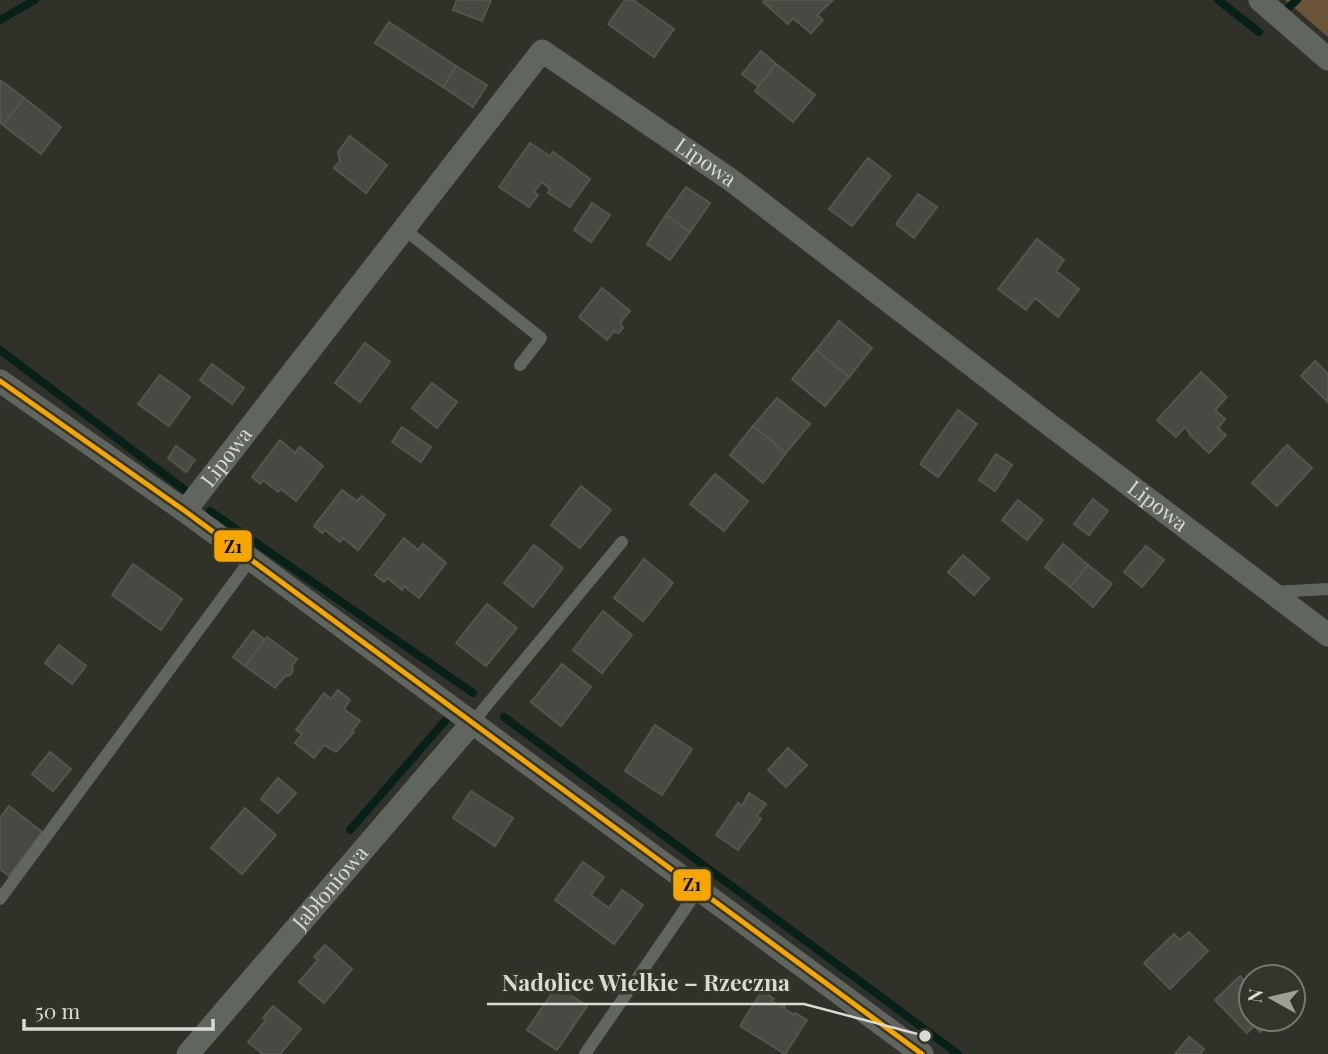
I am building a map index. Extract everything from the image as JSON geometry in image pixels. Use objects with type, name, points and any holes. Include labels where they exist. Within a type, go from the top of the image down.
[{"type":"street","points":[[1260,0],[1328,59]]},
{"type":"street","name":"Lipowa","points":[[185,511],[542,51],[731,180],[1328,635]]},
{"type":"street","points":[[0,381],[251,559],[922,1054]]},
{"type":"street","name":"Jabłoniowa","points":[[188,1054],[472,723]]},
{"type":"lane","points":[[404,229],[541,338],[520,365]]},
{"type":"lane","points":[[472,723],[622,542]]},
{"type":"lane","points":[[0,899],[251,559]]},
{"type":"lane","points":[[1269,592],[1328,589]]},
{"type":"lane","points":[[584,1054],[698,890]]},
{"type":"shaded area","points":[[1285,0],[1328,0],[1328,37]]},
{"type":"building","points":[[457,0],[491,0],[482,21],[453,10]]},
{"type":"building","points":[[625,0],[633,0],[674,29],[654,57],[608,24]]},
{"type":"building","points":[[833,0],[817,15],[823,20],[811,33],[793,18],[788,24],[763,2]]},
{"type":"building","points":[[389,22],[456,66],[443,87],[375,43]]},
{"type":"building","points":[[761,51],[776,64],[758,86],[742,74]]},
{"type":"building","points":[[776,64],[815,95],[793,122],[755,91]]},
{"type":"building","points":[[456,66],[487,85],[473,107],[443,87]]},
{"type":"building","points":[[0,80],[24,98],[3,125],[0,123]]},
{"type":"building","points":[[24,98],[61,127],[41,154],[3,125]]},
{"type":"building","points":[[350,136],[387,165],[366,193],[334,168],[340,161],[338,152]]},
{"type":"building","points":[[530,143],[550,156],[553,152],[590,179],[570,207],[548,193],[550,189],[542,182],[534,192],[538,195],[529,207],[499,187]]},
{"type":"building","points":[[868,158],[891,176],[852,226],[829,209]]},
{"type":"building","points":[[686,187],[710,203],[690,232],[666,215]]},
{"type":"building","points":[[918,194],[937,207],[914,238],[896,224]]},
{"type":"building","points":[[592,203],[610,215],[591,242],[574,230]]},
{"type":"building","points":[[666,215],[690,232],[670,260],[647,244]]},
{"type":"building","points":[[1037,239],[1064,260],[1056,271],[1079,289],[1058,317],[1035,298],[1026,310],[998,289]]},
{"type":"building","points":[[602,288],[630,311],[620,323],[623,328],[619,333],[613,332],[607,340],[579,317]]},
{"type":"building","points":[[839,321],[872,348],[849,377],[816,350]]},
{"type":"building","points":[[365,343],[390,362],[360,402],[335,383]]},
{"type":"building","points":[[816,350],[849,377],[825,406],[792,379]]},
{"type":"building","points":[[1315,361],[1328,374],[1328,402],[1301,376]]},
{"type":"building","points":[[212,364],[244,388],[232,404],[200,380]]},
{"type":"building","points":[[1201,372],[1227,397],[1215,410],[1225,419],[1218,428],[1226,435],[1209,453],[1185,427],[1176,437],[1157,420]]},
{"type":"building","points":[[160,375],[190,397],[169,426],[138,404]]},
{"type":"building","points":[[432,383],[457,402],[437,428],[412,408]]},
{"type":"building","points":[[777,398],[810,424],[786,453],[753,426]]},
{"type":"building","points":[[958,410],[977,424],[938,477],[920,464]]},
{"type":"building","points":[[753,426],[786,453],[763,483],[730,455]]},
{"type":"building","points":[[402,427],[431,447],[421,462],[392,442]]},
{"type":"building","points":[[280,440],[295,453],[300,447],[323,466],[296,501],[281,489],[278,492],[263,480],[260,484],[252,477]]},
{"type":"building","points":[[1287,445],[1312,468],[1277,506],[1252,483]]},
{"type":"building","points":[[176,446],[195,460],[186,472],[168,458]]},
{"type":"building","points":[[996,454],[1012,465],[995,491],[979,480]]},
{"type":"building","points":[[715,474],[748,501],[724,531],[690,504]]},
{"type":"building","points":[[581,486],[611,510],[580,548],[551,525]]},
{"type":"building","points":[[342,490],[357,501],[362,496],[385,515],[358,550],[343,538],[340,542],[325,530],[322,533],[314,526]]},
{"type":"building","points":[[1093,499],[1108,511],[1089,535],[1074,524]]},
{"type":"building","points":[[1018,500],[1043,520],[1027,540],[1002,520]]},
{"type":"building","points":[[404,538],[418,550],[423,544],[446,563],[419,598],[404,586],[402,590],[387,578],[384,582],[375,575]]},
{"type":"building","points":[[1063,544],[1088,565],[1070,587],[1045,567]]},
{"type":"building","points":[[534,545],[563,568],[533,607],[504,583]]},
{"type":"building","points":[[1146,546],[1164,560],[1142,587],[1124,572]]},
{"type":"building","points":[[963,555],[989,578],[974,595],[948,572]]},
{"type":"building","points":[[644,559],[673,583],[643,621],[614,598]]},
{"type":"building","points":[[133,564],[182,599],[161,630],[112,595]]},
{"type":"building","points":[[1088,565],[1112,584],[1093,607],[1070,587]]},
{"type":"building","points":[[487,604],[517,628],[486,666],[456,643]]},
{"type":"building","points":[[603,611],[632,635],[602,673],[573,650]]},
{"type":"building","points":[[253,631],[265,640],[245,666],[233,657]]},
{"type":"building","points":[[267,637],[297,659],[290,675],[285,676],[275,688],[245,666]]},
{"type":"building","points":[[59,645],[86,666],[72,684],[45,663]]},
{"type":"building","points":[[562,664],[591,687],[561,726],[531,702]]},
{"type":"building","points":[[338,690],[350,700],[344,709],[360,721],[336,752],[324,745],[314,758],[295,743],[302,734],[296,730],[324,693],[331,699]]},
{"type":"building","points":[[655,725],[692,749],[662,795],[625,771]]},
{"type":"building","points":[[788,748],[807,765],[786,787],[768,770]]},
{"type":"building","points":[[50,752],[71,769],[53,791],[32,774]]},
{"type":"building","points":[[278,778],[296,793],[278,813],[261,799]]},
{"type":"building","points":[[471,791],[513,818],[495,846],[453,818]]},
{"type":"building","points":[[749,793],[766,804],[757,816],[761,819],[738,850],[716,835],[738,803],[742,806]]},
{"type":"building","points":[[9,806],[42,832],[9,876],[0,869],[0,818]]},
{"type":"building","points":[[245,808],[276,835],[242,874],[211,848]]},
{"type":"building","points":[[583,862],[604,877],[591,895],[609,908],[622,890],[643,905],[614,944],[555,900]]},
{"type":"building","points":[[1189,932],[1208,951],[1170,989],[1144,963],[1174,934],[1180,940]]},
{"type":"building","points":[[325,945],[352,969],[324,1003],[299,982],[318,960],[314,957]]},
{"type":"building","points":[[1237,979],[1237,1023],[1215,1000]]},
{"type":"building","points":[[557,986],[587,1006],[557,1050],[527,1030]]},
{"type":"building","points":[[762,991],[774,999],[772,1001],[807,1020],[785,1054],[740,1026]]},
{"type":"building","points":[[273,1006],[301,1029],[280,1054],[263,1054],[248,1042],[266,1020],[263,1018]]},
{"type":"building","points":[[1189,1037],[1204,1049],[1200,1054],[1175,1054]]},
{"type":"waterway","points":[[0,20],[35,0]]},
{"type":"waterway","points":[[1218,0],[1259,32]]},
{"type":"waterway","points":[[1289,7],[1297,0]]},
{"type":"waterway","points":[[0,350],[185,490]]},
{"type":"waterway","points":[[210,511],[473,693]]},
{"type":"waterway","points":[[504,717],[958,1054]]},
{"type":"waterway","points":[[350,830],[445,721]]},
{"type":"transit line","name":"Z1","points":[[0,381],[185,511],[922,1054]]},
{"type":"place","name":"Nadolice Wielkie – Rzeczna","points":[[925,1036]]}]
